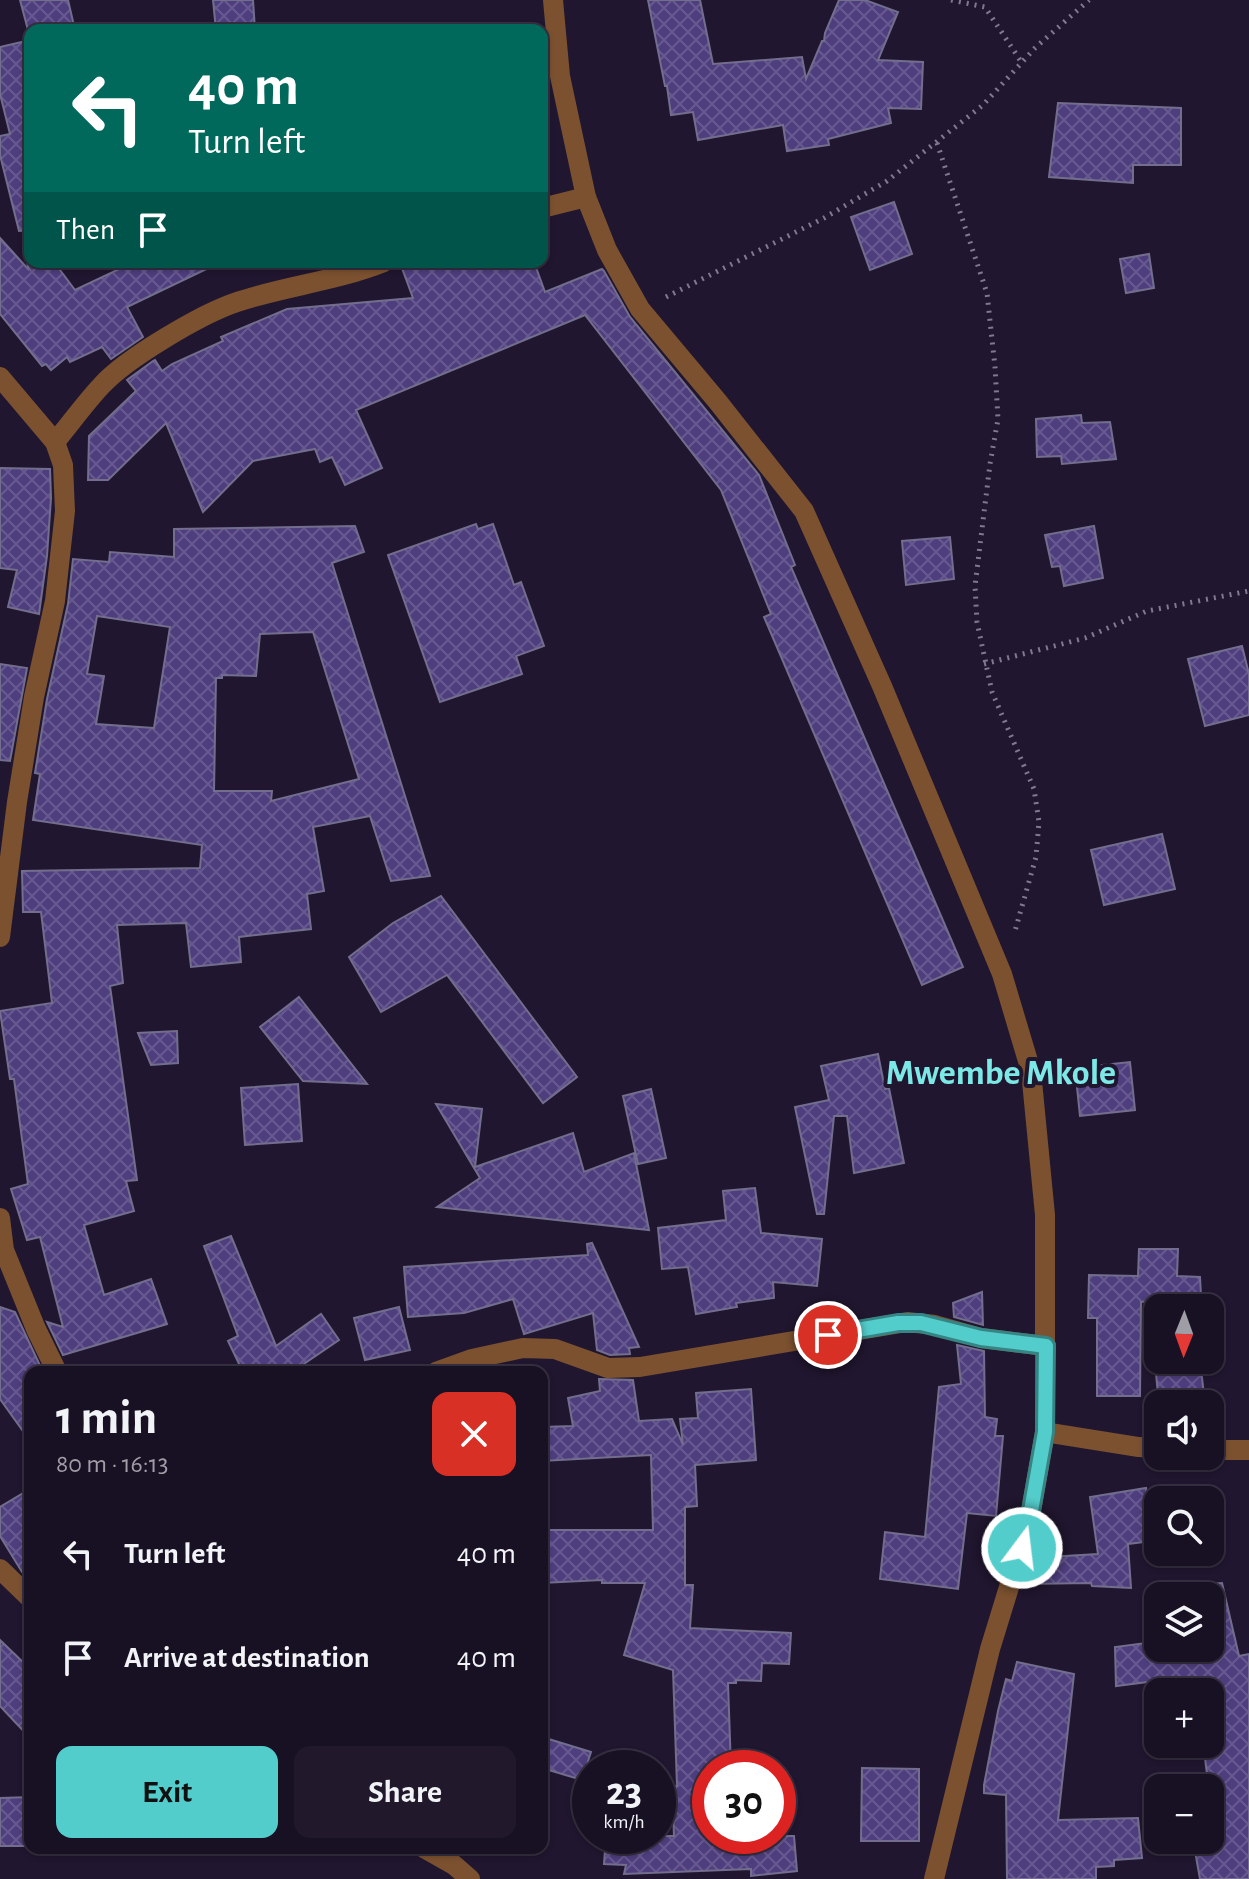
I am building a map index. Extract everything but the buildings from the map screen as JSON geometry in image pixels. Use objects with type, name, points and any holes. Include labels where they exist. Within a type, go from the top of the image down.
[{"type":"street","points":[[553,0],[560,76],[586,197],[607,250],[640,309],[804,511],[882,686],[1002,974],[1031,1071],[1045,1215],[1045,1432],[1029,1522],[990,1649],[934,1879]]},
{"type":"street","points":[[548,206],[586,197]]},
{"type":"street","points":[[55,442],[104,383],[154,345],[235,303],[369,268]]},
{"type":"street","points":[[0,377],[55,442],[63,465],[63,526],[55,601],[34,697],[0,937]]},
{"type":"street","points":[[0,1218],[4,1250],[54,1366]]},
{"type":"street","points":[[453,1366],[523,1348],[555,1349],[608,1368],[640,1367],[907,1322],[935,1325],[981,1338],[1046,1346]]},
{"type":"street","points":[[1045,1432],[1144,1446]]},
{"type":"street","points":[[1224,1450],[1249,1450]]},
{"type":"street","points":[[0,1569],[24,1592]]},
{"type":"street","points":[[435,1854],[470,1879]]},
{"type":"path","points":[[951,0],[985,7],[1022,63]]},
{"type":"path","points":[[640,309],[726,269],[887,181],[983,105],[1035,48],[1089,0]]},
{"type":"path","points":[[937,143],[987,293],[995,367],[998,419],[975,586],[977,622],[992,692],[1034,789],[1039,822],[1036,857],[1002,974]]},
{"type":"path","points":[[984,664],[1085,638],[1147,611],[1249,591]]},
{"type":"district","name":"Mwembe Mkole","points":[[1001,1071]]},
{"type":"route","points":[[828,1335],[907,1322],[935,1325],[981,1338],[1046,1346],[1045,1432],[1022,1548]]}]
